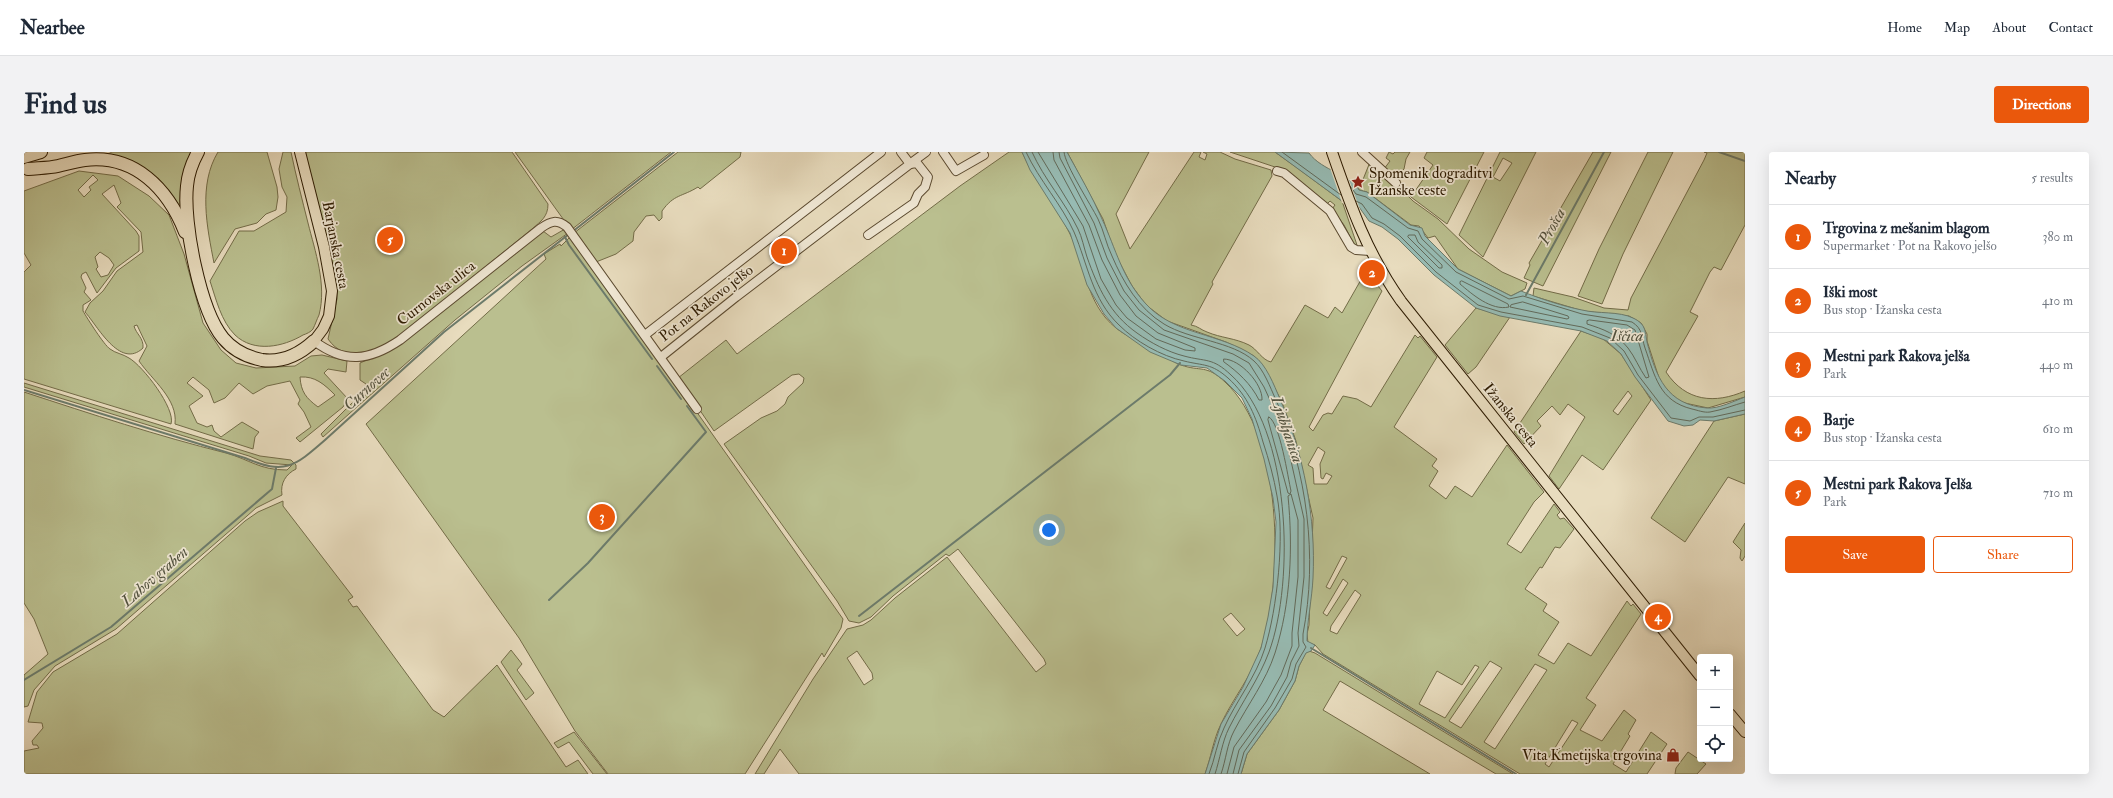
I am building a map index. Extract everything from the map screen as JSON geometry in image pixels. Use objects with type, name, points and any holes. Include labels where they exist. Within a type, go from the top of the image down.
[{"type":"highway","points":[[28,155],[42,152]]},
{"type":"highway","points":[[26,170],[84,152]]},
{"type":"highway","points":[[192,252],[186,196],[188,177],[198,152]]},
{"type":"highway","points":[[26,170],[58,166],[93,159],[119,163],[137,169],[156,184],[170,202],[180,219],[192,252],[209,313],[219,332],[232,347],[251,357],[277,360],[296,355],[314,341]]},
{"type":"main road","name":"Barjanska cesta","points":[[300,152],[324,247],[332,291],[329,316],[324,329],[314,341]]},
{"type":"main road","name":"Ižanska cesta","points":[[1332,152],[1362,234],[1370,251],[1401,301],[1697,672]]},
{"type":"main road","points":[[1733,718],[1745,732]]},
{"type":"street","name":"Pot na Rakovo jelšo","points":[[645,336],[881,152]]},
{"type":"street","points":[[868,235],[910,207],[918,194],[925,187],[928,177],[917,163],[910,164],[901,152]]},
{"type":"street","name":"Pot na Rakovo jelšo","points":[[661,357],[736,296],[926,152]]},
{"type":"street","points":[[943,152],[956,171],[984,155]]},
{"type":"street","points":[[1362,152],[1396,183]]},
{"type":"street","points":[[1277,171],[1284,173],[1322,203],[1336,218],[1350,246],[1354,249],[1370,251]]},
{"type":"street","name":"Curnovska ulica","points":[[314,341],[332,352],[350,357],[369,356],[383,350],[400,340],[541,228],[554,221],[561,222],[566,227],[645,336]]},
{"type":"street","points":[[645,336],[698,409]]},
{"type":"green space","points":[[112,152],[193,152],[184,220],[170,193],[154,176],[134,164],[106,155]]},
{"type":"green space","points":[[218,152],[267,152],[277,187],[278,197],[276,210],[266,214],[257,223],[235,229],[214,263],[207,221],[206,192],[208,178]]},
{"type":"green space","points":[[283,152],[291,152],[317,257],[321,280],[321,304],[319,315],[313,329],[310,332],[287,343],[260,346],[243,341],[230,329],[220,310],[210,281],[239,231],[254,231],[286,212],[287,197],[282,187],[279,169]]},
{"type":"green space","points":[[305,152],[512,152],[548,204],[548,208],[545,216],[538,224],[396,339],[370,351],[351,353],[335,347],[328,339],[337,299],[336,281]]},
{"type":"green space","points":[[515,152],[671,152],[571,230]]},
{"type":"green space","points":[[678,152],[741,152],[740,157],[700,189],[698,187],[670,201],[662,211],[662,218],[659,221],[654,215],[646,216],[634,232],[633,241],[616,254],[596,262],[574,233]]},
{"type":"green space","points":[[1009,152],[1022,152],[1069,232],[1075,244],[1092,295],[1106,318],[1120,331],[1174,362],[1188,367],[1203,369],[1218,376],[1225,382],[1244,406],[1258,436],[1268,471],[1273,509],[1275,547],[1273,584],[1268,619],[1261,648],[1253,668],[1221,724],[1205,774],[799,774],[780,749],[764,774],[755,774],[813,679],[847,629],[863,625],[871,620],[895,598],[947,557],[1036,672],[1046,664],[1044,659],[958,549],[949,556],[946,554],[893,596],[871,617],[859,623],[849,621],[837,601],[724,444],[761,418],[777,411],[785,404],[788,397],[803,383],[804,378],[799,374],[792,375],[714,431],[678,378],[726,340],[737,354],[960,186]],"holes":[[[1231,613],[1245,629],[1237,636],[1223,619]],[[857,651],[872,673],[873,679],[864,685],[847,658]]]},
{"type":"green space","points":[[1067,152],[1149,152],[1116,214],[1130,249],[1194,152],[1201,152],[1199,157],[1205,160],[1207,154],[1203,152],[1220,152],[1235,159],[1271,170],[1272,176],[1212,282],[1213,284],[1191,325],[1212,334],[1249,345],[1265,359],[1271,362],[1305,305],[1328,318],[1335,307],[1342,313],[1366,271],[1382,291],[1309,427],[1313,431],[1323,415],[1328,413],[1332,414],[1343,396],[1357,399],[1371,407],[1415,335],[1418,338],[1420,336],[1437,357],[1394,427],[1437,459],[1432,466],[1438,471],[1429,486],[1446,499],[1455,486],[1472,497],[1507,445],[1544,492],[1534,502],[1507,544],[1521,553],[1554,504],[1560,512],[1557,515],[1560,519],[1564,518],[1574,529],[1560,548],[1555,547],[1542,568],[1540,567],[1525,589],[1547,604],[1543,611],[1559,622],[1538,655],[1554,664],[1568,643],[1591,656],[1627,601],[1631,606],[1633,604],[1641,614],[1586,698],[1596,705],[1580,730],[1602,741],[1624,710],[1636,720],[1628,734],[1630,736],[1613,764],[1626,772],[1651,732],[1667,744],[1647,774],[1520,774],[1323,654],[1315,645],[1308,643],[1307,634],[1309,625],[1313,518],[1296,441],[1282,402],[1259,361],[1254,356],[1226,342],[1167,321],[1146,305],[1132,286],[1115,254],[1103,219]],"holes":[[[1318,447],[1325,452],[1320,464],[1321,478],[1323,479],[1326,473],[1332,476],[1327,484],[1314,484],[1313,468],[1308,465]],[[1342,556],[1347,558],[1330,589],[1326,587]],[[1343,579],[1348,583],[1327,616],[1323,613]],[[1355,590],[1361,595],[1337,634],[1330,631],[1331,626]],[[1490,661],[1502,668],[1461,728],[1449,721]],[[1535,664],[1547,670],[1495,749],[1484,742]],[[1475,665],[1479,667],[1445,718],[1419,704],[1437,671],[1462,685]],[[1572,720],[1578,723],[1549,767],[1545,764]]]},
{"type":"green space","points":[[1230,152],[1275,152],[1296,167],[1342,201],[1357,245],[1354,244],[1344,225],[1332,209],[1335,205],[1330,201],[1327,204],[1284,170]]},
{"type":"green space","points":[[1389,152],[1393,154],[1395,152],[1410,152],[1406,159],[1404,169],[1395,178],[1384,169],[1390,161],[1386,158]]},
{"type":"green space","points":[[1427,152],[1484,152],[1447,224],[1411,197],[1398,182],[1399,181],[1413,194],[1433,165],[1424,158]]},
{"type":"green space","points":[[1500,152],[1536,152],[1483,257],[1459,235]],"holes":[[[1503,158],[1512,163],[1500,181],[1493,177]]]},
{"type":"green space","points":[[1593,152],[1611,152],[1543,286],[1524,278],[1530,265],[1529,263]]},
{"type":"green space","points":[[1648,152],[1673,152],[1623,254],[1602,304],[1578,296],[1599,249]]},
{"type":"green space","points":[[1704,152],[1745,152],[1745,225],[1721,270],[1714,267],[1710,272],[1690,312],[1698,316],[1666,372],[1674,382],[1683,389],[1692,395],[1702,398],[1723,398],[1745,391],[1745,397],[1708,408],[1680,402],[1667,391],[1660,381],[1647,341],[1647,334],[1641,323],[1629,316],[1583,311],[1533,296],[1534,288],[1573,297],[1604,308],[1628,310],[1631,298],[1704,160],[1707,153]]},
{"type":"green space","points":[[1370,162],[1392,180],[1413,201],[1438,219],[1469,249],[1502,272],[1527,283],[1525,289],[1511,296],[1458,269],[1435,236],[1428,238],[1419,226],[1411,225],[1367,192],[1359,190],[1357,186],[1360,187]]},
{"type":"green space","points":[[79,171],[118,176],[149,196],[169,215],[184,254],[203,323],[221,350],[236,363],[256,368],[295,366],[311,356],[322,355],[347,361],[346,372],[328,369],[324,373],[348,399],[343,407],[300,442],[296,438],[311,427],[304,412],[298,404],[300,400],[290,381],[267,386],[253,394],[239,383],[225,398],[214,403],[209,390],[193,377],[187,383],[203,396],[189,406],[197,423],[207,427],[212,425],[214,431],[221,437],[242,422],[259,432],[255,437],[253,449],[175,424],[175,415],[168,398],[139,361],[147,346],[137,325],[134,326],[142,341],[143,348],[134,353],[126,353],[118,350],[110,343],[85,312],[90,303],[103,291],[117,271],[143,252],[141,232],[117,207],[121,203],[114,185],[102,194],[136,231],[139,236],[139,251],[116,268],[97,293],[86,272],[82,274],[81,277],[86,288],[84,292],[91,300],[83,305],[83,311],[107,347],[127,357],[150,378],[169,408],[171,424],[24,379],[24,272],[31,265],[24,253],[24,191]],"holes":[[[93,175],[98,180],[89,187],[91,190],[84,197],[78,190]],[[100,252],[109,258],[114,265],[108,275],[101,277],[96,269],[98,267],[95,257]],[[300,377],[315,379],[335,395],[318,407],[310,401],[302,387]]]},
{"type":"green space","points":[[565,229],[568,233],[522,266],[455,320],[323,437],[321,434],[355,400],[365,396],[368,391],[366,384],[360,380],[360,363],[385,352],[543,231],[551,237]]},
{"type":"green space","points":[[570,237],[643,336],[843,619],[841,628],[824,657],[822,653],[745,774],[608,774],[575,731],[519,638],[366,424],[546,259],[544,254],[560,244],[561,246]]},
{"type":"green space","points":[[1476,308],[1510,317],[1476,367],[1468,374],[1445,345]]},
{"type":"green space","points":[[1581,331],[1602,338],[1621,354],[1651,400],[1603,470],[1582,455],[1559,489],[1549,476],[1585,417],[1568,404],[1560,415],[1552,406],[1537,421],[1541,426],[1524,444],[1514,432]],"holes":[[[1628,391],[1632,396],[1618,415],[1613,411]]]},
{"type":"green space","points":[[24,383],[260,456],[291,460],[296,465],[296,469],[289,473],[284,479],[282,495],[256,508],[116,629],[55,666],[34,690],[28,706],[24,707],[24,675],[48,654],[34,619],[24,603],[24,392],[150,432],[226,453],[269,468],[287,470],[292,465],[266,463],[249,456],[24,387]]},
{"type":"green space","points":[[1745,414],[1745,484],[1728,477],[1685,542],[1651,518],[1714,421]]},
{"type":"green space","points":[[283,501],[283,506],[353,597],[348,600],[353,607],[357,606],[433,710],[444,717],[497,665],[566,767],[578,760],[588,774],[24,774],[24,751],[39,748],[37,745],[33,745],[32,741],[43,728],[42,723],[28,722],[37,692],[53,672],[117,634],[245,521],[258,512]]},
{"type":"green space","points":[[1745,523],[1745,556],[1742,561],[1740,558],[1741,550],[1733,542]]},
{"type":"green space","points":[[511,650],[522,664],[517,670],[534,693],[526,700],[501,662]]},
{"type":"green space","points":[[1309,651],[1315,653],[1513,774],[1496,774],[1340,681],[1323,710],[1430,774],[1241,774],[1247,754],[1279,710],[1295,681],[1299,666],[1306,652]]},
{"type":"green space","points":[[574,732],[607,774],[593,774],[569,742],[558,748],[554,743]]},
{"type":"green space","points":[[1688,752],[1697,758],[1697,762],[1703,762],[1706,764],[1697,774],[1675,774],[1676,768]]},
{"type":"water","name":"Ljubljanica","points":[[1022,152],[1067,152],[1098,210],[1125,274],[1138,294],[1157,314],[1170,322],[1241,348],[1254,356],[1266,369],[1272,381],[1296,442],[1307,487],[1310,510],[1313,578],[1307,641],[1315,645],[1311,651],[1306,653],[1299,666],[1295,681],[1279,710],[1247,754],[1241,774],[1205,774],[1221,724],[1243,687],[1261,648],[1273,587],[1276,522],[1273,498],[1264,459],[1252,419],[1242,398],[1225,381],[1207,368],[1181,365],[1150,352],[1116,328],[1104,314],[1087,285],[1070,233],[1030,170]]},
{"type":"water","name":"Iščica","points":[[1275,152],[1309,153],[1321,164],[1350,180],[1359,190],[1367,192],[1410,225],[1422,228],[1425,236],[1458,269],[1511,296],[1521,291],[1567,306],[1588,311],[1621,314],[1637,320],[1643,325],[1659,377],[1665,387],[1673,395],[1693,406],[1707,408],[1721,406],[1745,397],[1745,414],[1714,421],[1700,420],[1693,425],[1684,426],[1668,421],[1635,377],[1621,354],[1607,341],[1581,331],[1500,316],[1476,308],[1434,275],[1398,239],[1382,227],[1369,221],[1359,207],[1342,201]]},
{"type":"pier","points":[[1330,168],[1348,177],[1361,212],[1358,208],[1342,203]]},
{"type":"waterway","name":"Curnovec","points":[[572,232],[674,152]]},
{"type":"waterway","name":"Prošca","points":[[1526,295],[1604,152]]},
{"type":"waterway","name":"Prošca","points":[[1719,152],[1745,161]]},
{"type":"waterway","name":"Curnovec","points":[[24,390],[259,463],[270,466],[288,466],[305,457],[325,440],[444,332],[569,234]]},
{"type":"waterway","points":[[565,237],[569,245],[652,359]]},
{"type":"waterway","points":[[859,616],[1170,375],[1180,363]]},
{"type":"waterway","points":[[657,366],[681,399]]},
{"type":"waterway","points":[[549,600],[588,563],[706,432],[687,406]]},
{"type":"waterway","name":"Lahov graben","points":[[24,680],[111,627],[272,489],[276,468]]},
{"type":"waterway","points":[[1311,648],[1516,774]]},
{"type":"place","name":"Spomenik dograditvi Ižanske ceste","points":[[1358,182]]},
{"type":"place","name":"Mestni park Rakova Jelša","points":[[390,240]]},
{"type":"place","name":"Trgovina z mešanim blagom","points":[[784,251]]},
{"type":"place","name":"Iški most","points":[[1372,273]]},
{"type":"place","name":"Mestni park Rakova jelša","points":[[602,517]]},
{"type":"place","name":"Barje","points":[[1658,617]]},
{"type":"place","name":"Vita Kmetijska trgovina","points":[[1673,755]]}]
